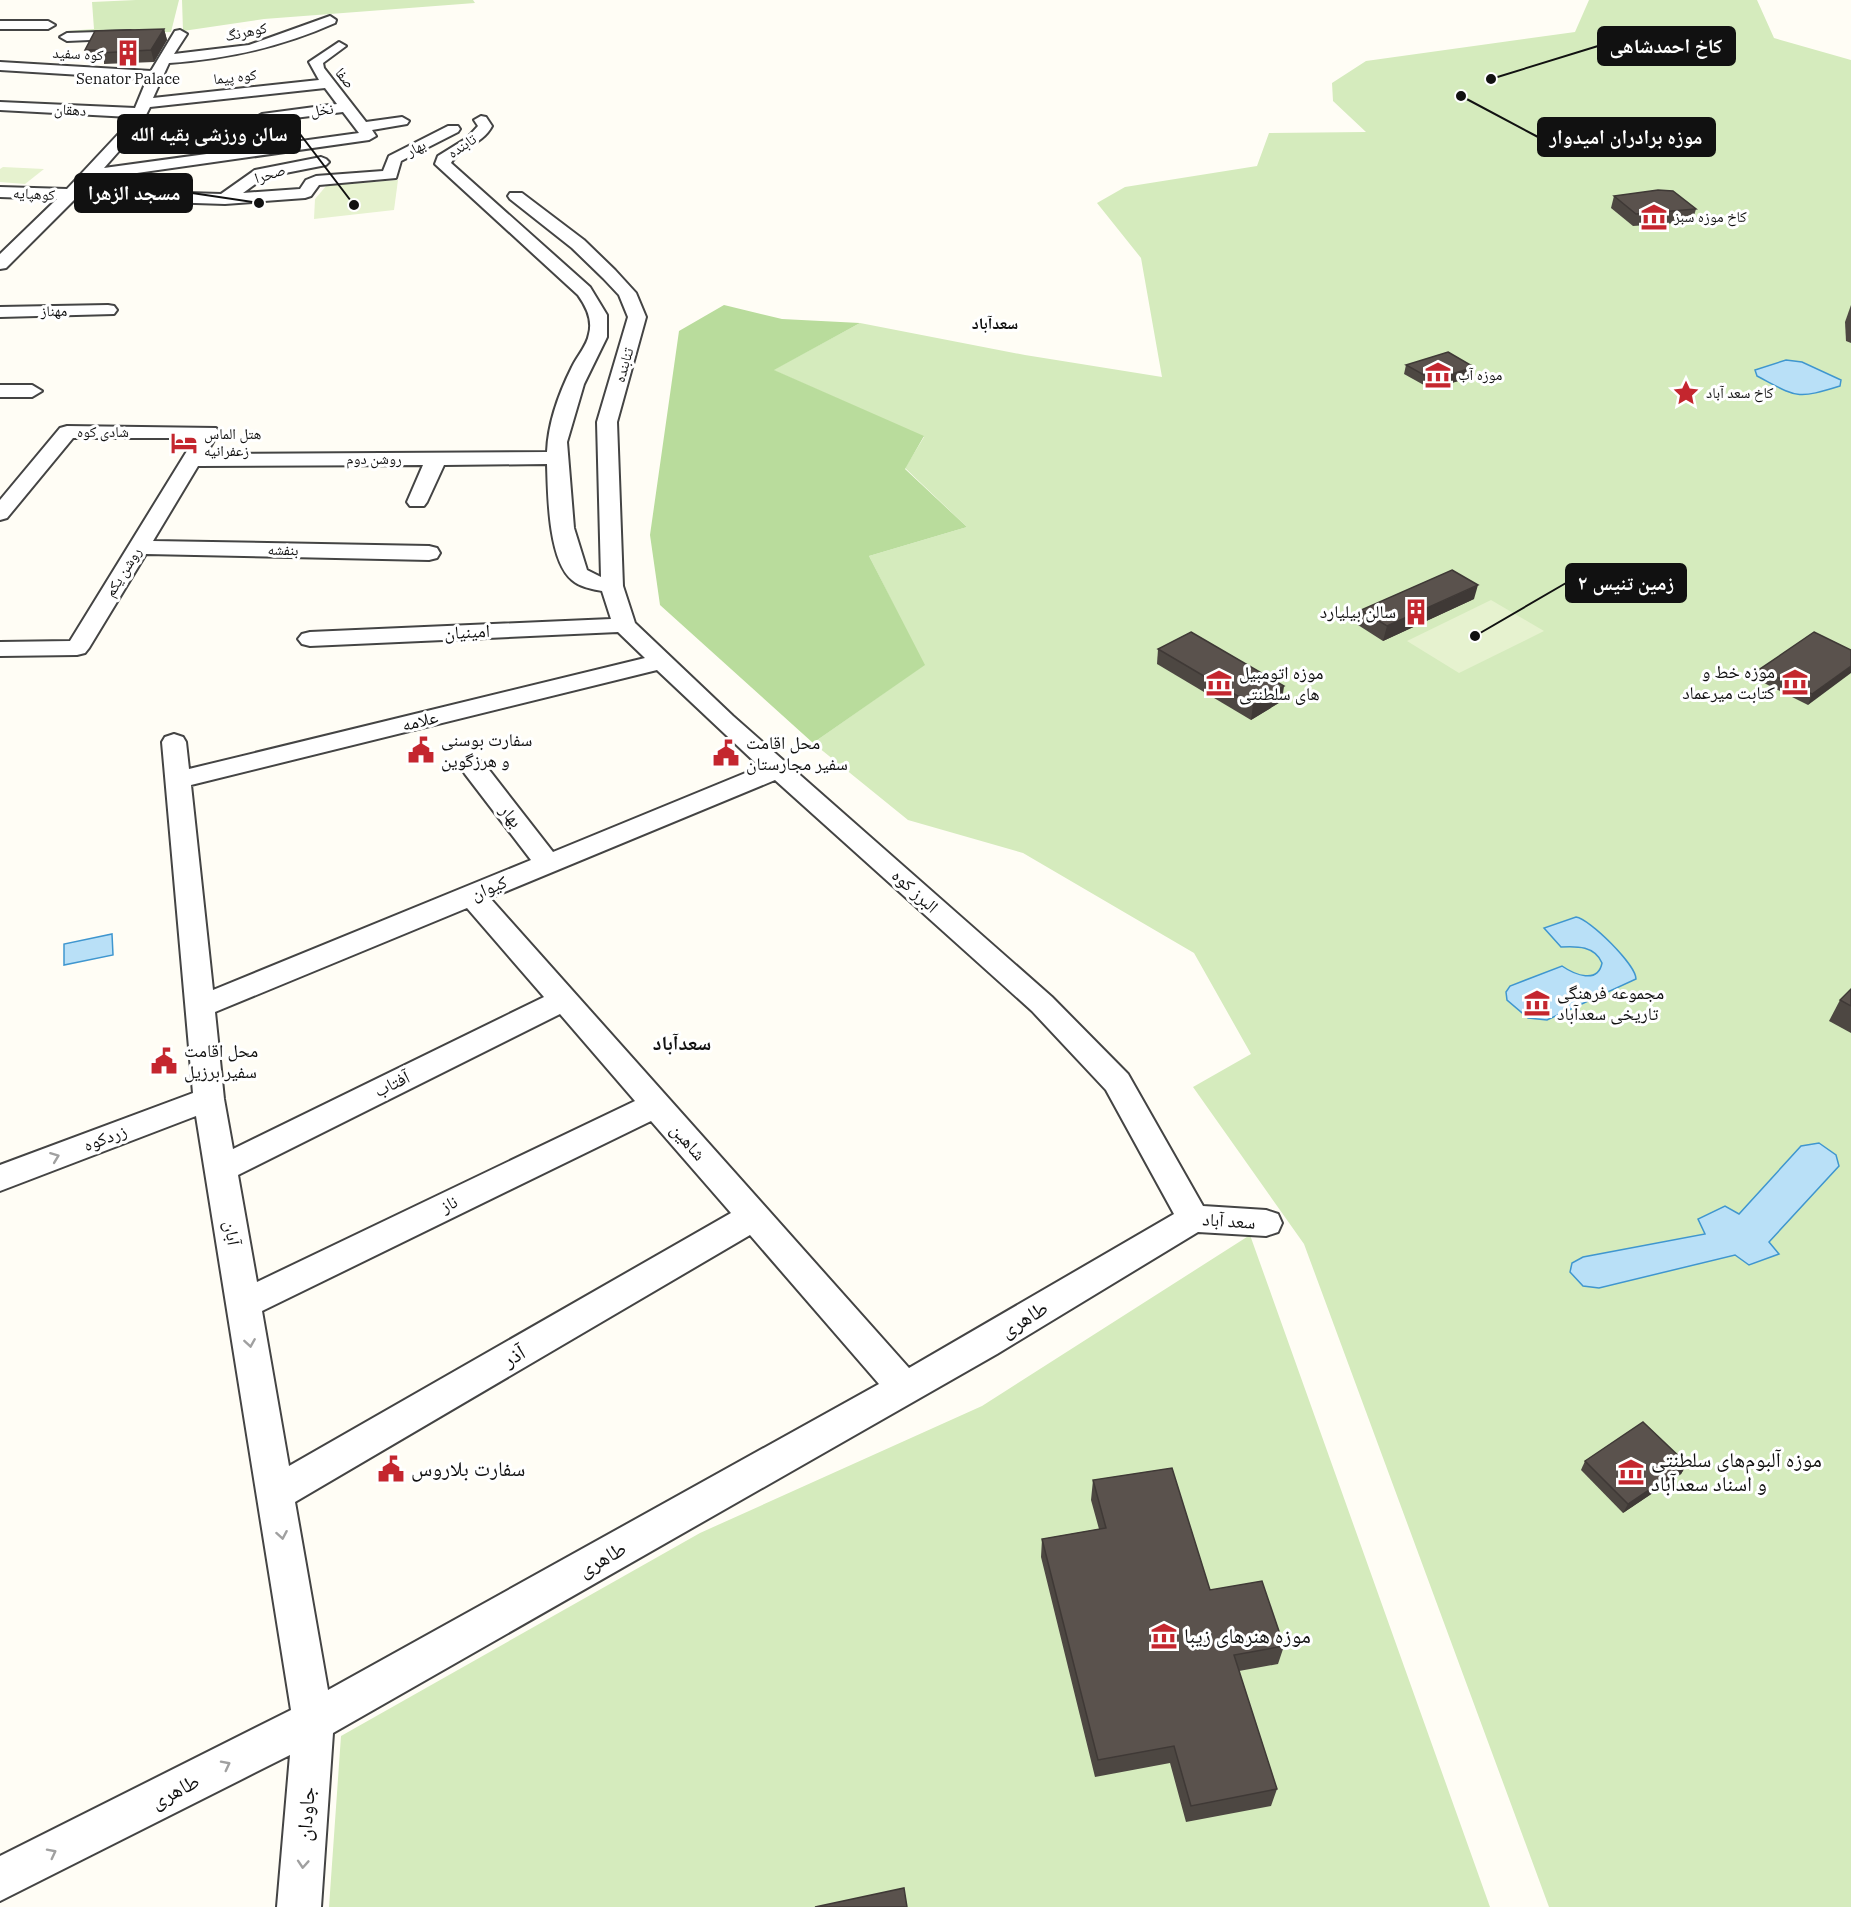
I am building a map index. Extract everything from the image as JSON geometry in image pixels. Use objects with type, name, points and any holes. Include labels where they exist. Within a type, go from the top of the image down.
[{"type":"street","name":"کوهرنگ","points":[[165,59],[239,53],[266,46],[330,20]]},
{"type":"street","points":[[0,25],[48,25]]},
{"type":"street","points":[[1,262],[90,175],[130,130],[143,108],[155,75],[165,59],[173,34]]},
{"type":"street","points":[[67,37],[145,35]]},
{"type":"street","name":"صفا","points":[[339,46],[316,62],[317,68],[366,131]]},
{"type":"street","name":"کوه سفید","points":[[0,66],[155,75]]},
{"type":"street","name":"کوه پیما","points":[[143,108],[328,83]]},
{"type":"street","name":"دهقان","points":[[0,106],[143,108]]},
{"type":"street","name":"نخل","points":[[262,118],[347,107]]},
{"type":"street","name":"تابنده","points":[[482,120],[485,126],[482,133],[443,159],[449,172],[544,254],[593,302],[600,321],[599,336],[580,368],[558,431],[556,458]]},
{"type":"street","points":[[130,130],[222,121]]},
{"type":"street","points":[[90,175],[241,145],[366,131],[402,121]]},
{"type":"street","name":"بهار","points":[[392,166],[453,129]]},
{"type":"street","points":[[377,158],[392,166],[422,165]]},
{"type":"street","name":"صحرا","points":[[225,199],[260,173],[321,162]]},
{"type":"street","name":"کوهپایه","points":[[0,192],[68,196],[225,199],[305,193],[316,181],[392,166]]},
{"type":"street","name":"تنابنده","points":[[516,196],[578,244],[609,274],[627,293],[637,317],[608,422],[612,586]]},
{"type":"street","name":"مهناز","points":[[0,312],[108,310]]},
{"type":"street","points":[[0,391],[32,391]]},
{"type":"street","name":"شادی کوه","points":[[3,504],[67,432],[209,432]]},
{"type":"street","name":"روشن یکم","points":[[0,649],[77,648],[209,432]]},
{"type":"street","points":[[556,458],[558,501],[572,566],[586,579],[612,586]]},
{"type":"street","name":"روشن دوم","points":[[192,460],[556,458]]},
{"type":"street","points":[[417,502],[436,459]]},
{"type":"street","name":"بنفشه","points":[[138,548],[429,553]]},
{"type":"street","name":"البرز کوه","points":[[612,586],[624,625],[778,769],[1042,1004],[1117,1082],[1193,1219]]},
{"type":"street","name":"امینیان","points":[[310,639],[624,625]]},
{"type":"street","name":"علامه","points":[[177,780],[663,662]]},
{"type":"street","name":"آبان","points":[[174,742],[209,1099],[314,1721]]},
{"type":"street","name":"بهار","points":[[474,768],[548,864]]},
{"type":"street","name":"کیوان","points":[[200,1007],[778,769]]},
{"type":"street","name":"شاهین","points":[[472,895],[904,1388]]},
{"type":"street","name":"آفتاب","points":[[221,1169],[563,1000]]},
{"type":"street","name":"زردکوه","points":[[0,1178],[209,1099]]},
{"type":"street","name":"ناز","points":[[243,1304],[655,1105]]},
{"type":"street","name":"آذر","points":[[275,1494],[753,1217]]},
{"type":"street","name":"سعد آباد","points":[[1193,1219],[1266,1223]]},
{"type":"street","name":"طاهری","points":[[0,1880],[314,1721],[904,1388],[1193,1219]]},
{"type":"street","name":"جاودان","points":[[299,1907],[314,1721]]},
{"type":"green space","points":[[179,0],[171,32],[68,36],[67,31],[94,29],[92,2]]},
{"type":"green space","points":[[182,0],[473,0],[475,3],[264,19],[183,31]]},
{"type":"green space","name":"مجموعه فرهنگی تاریخی سعدآباد","points":[[1589,0],[1757,0],[1774,38],[1851,60],[1851,1907],[1549,1907],[1304,1244],[1193,1087],[1251,1054],[1194,953],[1023,853],[908,820],[813,743],[924,665],[869,556],[967,527],[905,468],[924,437],[773,370],[860,323],[1025,355],[1162,377],[1141,258],[1097,203],[1125,187],[1257,166],[1269,133],[1366,132],[1333,101],[1332,83],[1366,61],[1575,32]]},
{"type":"green space","points":[[3,167],[44,169],[25,184],[0,182],[0,169]]},
{"type":"green space","points":[[398,180],[394,210],[314,219],[315,199],[327,185]]},
{"type":"green space","points":[[724,305],[782,319],[860,323],[774,370],[924,436],[905,469],[967,527],[869,556],[925,665],[813,743],[660,605],[650,535],[679,331]]},
{"type":"green space","points":[[1491,600],[1544,631],[1459,673],[1407,641]]},
{"type":"green space","points":[[1250,1235],[1490,1907],[329,1907],[341,1736],[700,1533],[982,1406]]},
{"type":"water","points":[[1786,360],[1802,362],[1841,380],[1840,386],[1805,395],[1789,392],[1757,376],[1755,370]]},
{"type":"water","points":[[1576,917],[1601,934],[1621,954],[1634,972],[1636,979],[1547,1020],[1528,1018],[1507,1000],[1506,992],[1510,986],[1562,966],[1585,976],[1596,974],[1600,970],[1602,963],[1595,953],[1585,948],[1561,947],[1544,928]]},
{"type":"water","points":[[112,934],[113,955],[64,965],[64,944]]},
{"type":"water","points":[[1819,1143],[1836,1155],[1839,1166],[1769,1242],[1779,1254],[1749,1265],[1735,1255],[1599,1288],[1583,1286],[1570,1272],[1572,1263],[1583,1257],[1705,1234],[1698,1219],[1725,1206],[1739,1214],[1801,1146]]},
{"type":"building","points":[[164,29],[151,50],[101,53],[102,50],[85,50],[95,31]]},
{"type":"building","points":[[1658,190],[1673,191],[1696,209],[1636,214],[1614,196]]},
{"type":"building","points":[[1448,352],[1474,367],[1433,380],[1406,365]]},
{"type":"building","points":[[1452,570],[1478,585],[1387,626],[1361,610]]},
{"type":"building","points":[[1191,632],[1284,686],[1253,705],[1158,649]]},
{"type":"building","points":[[1814,632],[1851,650],[1851,666],[1812,694],[1760,669]]},
{"type":"building","points":[[1851,989],[1851,1006],[1840,1000]]},
{"type":"building","name":"موزه آلبوم‌های سلطنتی و اسناد سعدآباد","points":[[1643,1422],[1687,1464],[1628,1504],[1585,1461]]},
{"type":"building","name":"موزه هنرهای زیبا","points":[[1172,1468],[1210,1590],[1262,1581],[1284,1646],[1234,1655],[1277,1789],[1191,1806],[1174,1746],[1098,1760],[1042,1539],[1106,1528],[1093,1480]]},
{"type":"building","points":[[904,1888],[907,1907],[815,1907]]},
{"type":"place","name":"Senator Palace","points":[[128,53]]},
{"type":"place","name":"کاخ احمدشاهی","points":[[1491,79]]},
{"type":"place","name":"موزه برادران امیدوار","points":[[1461,96]]},
{"type":"place","name":"مسجد الزهرا","points":[[259,203]]},
{"type":"place","name":"سالن ورزشی بقیه الله","points":[[354,205]]},
{"type":"place","name":"کاخ موزه سبز","points":[[1654,217]]},
{"type":"place","name":"موزه آب","points":[[1438,375]]},
{"type":"place","name":"کاخ سعد آباد","points":[[1686,393]]},
{"type":"place","name":"هتل الماس زعفرانیه","points":[[184,443]]},
{"type":"place","name":"سالن بیلیارد","points":[[1416,612]]},
{"type":"place","name":"زمین تنیس ۲","points":[[1475,636]]},
{"type":"place","name":"موزه خط و کتابت میرعماد","points":[[1795,682]]},
{"type":"place","name":"موزه اتومبیل های سلطنتی","points":[[1219,683]]},
{"type":"place","name":"سفارت بوسنی و هرزگوین","points":[[421,750]]},
{"type":"place","name":"محل اقامت سفیر مجارستان","points":[[726,753]]},
{"type":"place","name":"مجموعه فرهنگی تاریخی سعدآباد","points":[[1537,1003]]},
{"type":"place","name":"محل اقامت سفیر برزیل","points":[[164,1061]]},
{"type":"place","name":"سفارت بلاروس","points":[[391,1469]]},
{"type":"place","name":"موزه آلبوم‌های سلطنتی و اسناد سعدآباد","points":[[1631,1472]]},
{"type":"place","name":"موزه هنرهای زیبا","points":[[1164,1636]]},
{"type":"district","name":"سعدآباد","points":[[995,323]]},
{"type":"district","name":"سعدآباد","points":[[682,1043]]}]
